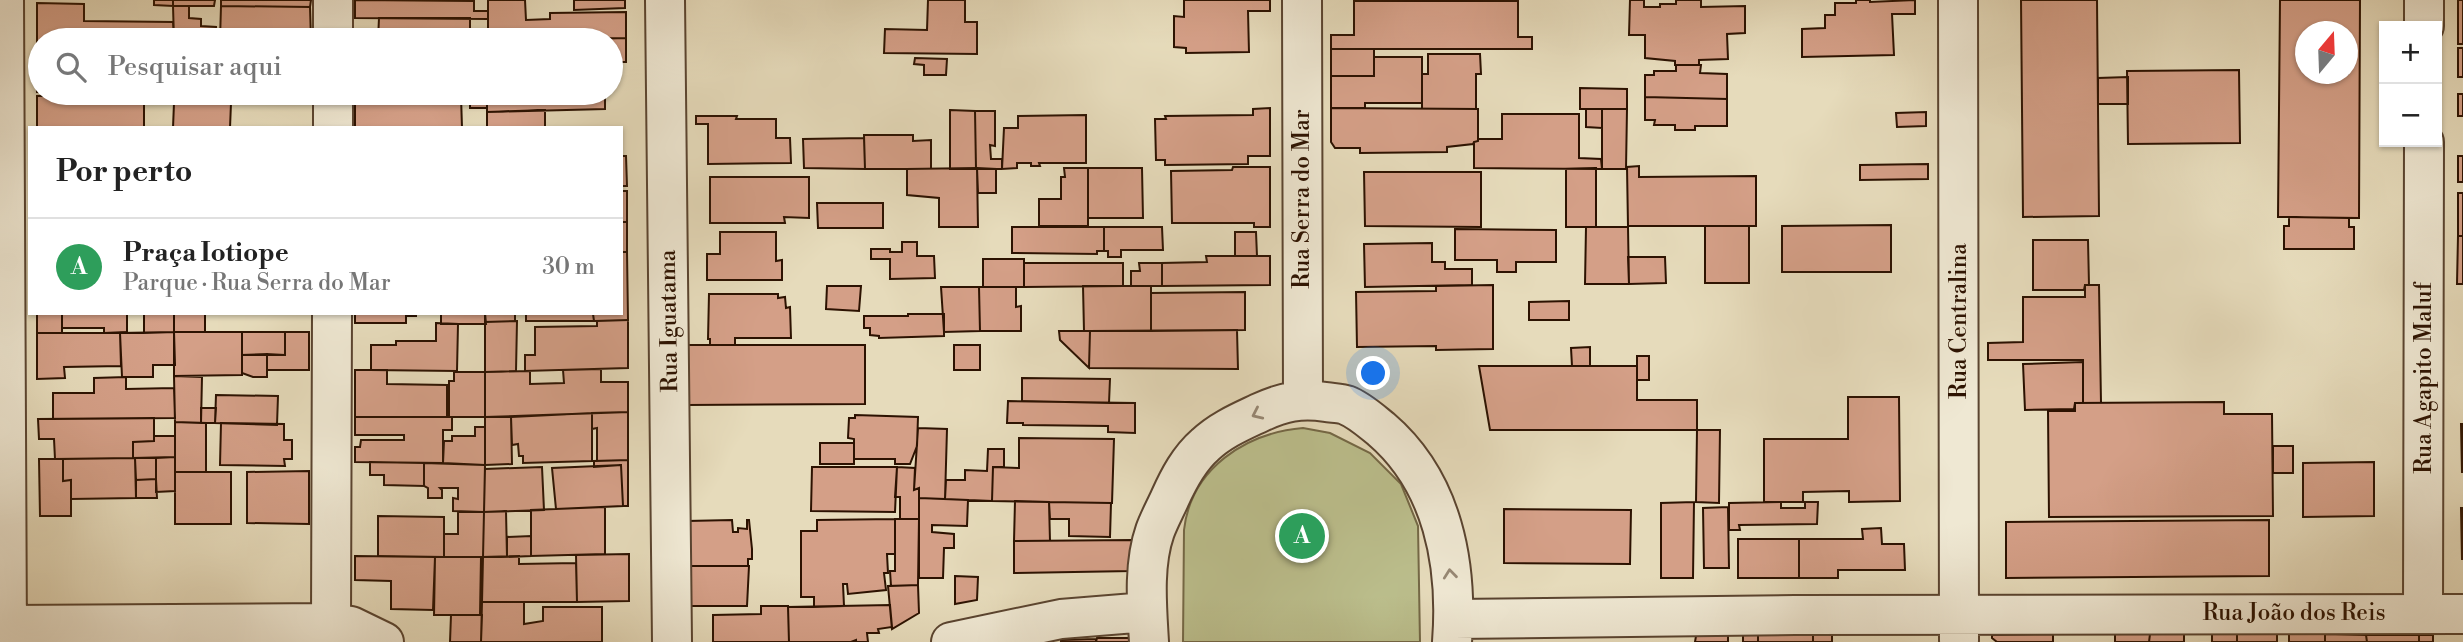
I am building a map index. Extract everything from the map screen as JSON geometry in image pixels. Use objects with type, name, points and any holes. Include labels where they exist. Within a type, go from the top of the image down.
[{"type":"street","points":[[4,0],[7,634],[331,623],[351,626],[384,642]]},
{"type":"street","points":[[333,0],[333,28]]},
{"type":"street","name":"Rua Iguatama","points":[[665,0],[672,642]]},
{"type":"street","name":"Rua Serra do Mar","points":[[1302,0],[1303,399]]},
{"type":"street","name":"Rua Centralina","points":[[1958,0],[1960,629]]},
{"type":"street","points":[[2424,0],[2424,21]]},
{"type":"street","points":[[333,105],[333,126]]},
{"type":"street","name":"Rua Agapito Maluf","points":[[2423,613],[2424,147]]},
{"type":"street","points":[[331,623],[332,315]]},
{"type":"street","points":[[951,642],[1061,619],[1104,617],[1148,627],[1149,561],[1154,532],[1181,474],[1205,445],[1229,427],[1281,402],[1303,399],[1346,405],[1373,422],[1396,442],[1415,466],[1431,494],[1441,520],[1451,576],[1453,631]]},
{"type":"street","name":"Rua João dos Reis","points":[[1453,631],[1960,629],[2423,613],[2463,614]]},
{"type":"green space","points":[[1303,428],[1330,433],[1370,453],[1401,484],[1418,526],[1420,642],[1183,642],[1184,530],[1189,508],[1198,489],[1210,472],[1242,446],[1261,437]]},
{"type":"building","points":[[154,0],[173,0],[173,6],[154,5]]},
{"type":"building","points":[[173,0],[215,0],[214,6],[173,6]]},
{"type":"building","points":[[221,0],[311,0],[310,7],[221,6]]},
{"type":"building","points":[[355,0],[474,1],[474,11],[488,11],[488,19],[355,18]]},
{"type":"building","points":[[488,0],[525,0],[526,20],[550,19],[550,13],[626,12],[626,38],[623,38],[623,28],[488,28]]},
{"type":"building","points":[[574,0],[625,0],[625,8],[574,10]]},
{"type":"building","points":[[928,0],[965,0],[965,22],[977,22],[977,54],[884,53],[885,29],[927,30]]},
{"type":"building","points":[[1184,0],[1270,0],[1270,11],[1248,11],[1249,52],[1186,53],[1186,48],[1174,47],[1174,16],[1184,17]]},
{"type":"building","points":[[1630,0],[1644,0],[1644,7],[1676,4],[1676,0],[1701,0],[1701,7],[1745,6],[1745,33],[1727,34],[1728,59],[1699,60],[1699,65],[1675,65],[1675,61],[1645,58],[1645,35],[1629,35]]},
{"type":"building","points":[[1856,0],[1915,0],[1915,14],[1892,14],[1894,55],[1802,57],[1802,29],[1825,28],[1825,15],[1835,15],[1835,3],[1856,3]]},
{"type":"building","points":[[2021,0],[2097,0],[2099,216],[2023,217]]},
{"type":"building","points":[[2280,0],[2360,0],[2359,218],[2278,217]]},
{"type":"building","points":[[2458,0],[2463,0],[2463,44],[2458,44]]},
{"type":"building","points":[[1354,1],[1518,1],[1518,37],[1532,37],[1532,49],[1331,49],[1331,35],[1354,35]]},
{"type":"building","points":[[37,3],[84,4],[84,21],[173,22],[173,28],[37,28]]},
{"type":"building","points":[[173,6],[189,6],[189,18],[201,19],[201,26],[216,27],[216,28],[174,28]]},
{"type":"building","points":[[221,6],[310,7],[311,28],[220,28]]},
{"type":"building","points":[[379,18],[470,18],[470,28],[379,28]]},
{"type":"building","points":[[623,38],[626,38],[626,62],[623,62]]},
{"type":"building","points":[[2458,48],[2463,48],[2463,77],[2458,77]]},
{"type":"building","points":[[1331,49],[1374,49],[1374,76],[1331,76]]},
{"type":"building","points":[[1428,54],[1480,54],[1481,74],[1476,74],[1476,109],[1422,109],[1422,74],[1428,74]]},
{"type":"building","points":[[1374,57],[1422,57],[1422,103],[1365,103],[1365,108],[1331,108],[1331,76],[1374,76]]},
{"type":"building","points":[[915,58],[947,59],[946,75],[924,75],[924,65],[914,64]]},
{"type":"building","points":[[1676,65],[1701,65],[1700,73],[1727,74],[1727,99],[1645,97],[1645,75],[1654,75],[1654,71],[1676,71]]},
{"type":"building","points":[[2239,70],[2240,143],[2128,144],[2127,71]]},
{"type":"building","points":[[2128,77],[2128,104],[2098,104],[2098,78]]},
{"type":"building","points":[[1580,88],[1627,89],[1627,109],[1580,109]]},
{"type":"building","points":[[2458,94],[2463,94],[2463,116],[2458,116]]},
{"type":"building","points":[[1645,97],[1727,99],[1727,126],[1695,126],[1695,130],[1675,130],[1675,125],[1654,125],[1655,120],[1645,120]]},
{"type":"building","points":[[37,105],[144,105],[144,126],[37,126]]},
{"type":"building","points":[[174,105],[231,105],[230,126],[173,126]]},
{"type":"building","points":[[355,105],[461,105],[462,126],[355,126]]},
{"type":"building","points":[[470,105],[487,105],[487,108],[470,108]]},
{"type":"building","points":[[487,105],[605,105],[605,109],[487,112]]},
{"type":"building","points":[[1270,108],[1270,156],[1248,156],[1248,164],[1165,165],[1165,160],[1156,160],[1155,119],[1166,119],[1165,116],[1253,115],[1253,109]]},
{"type":"building","points":[[1331,108],[1478,109],[1478,141],[1447,147],[1447,152],[1360,153],[1360,148],[1335,148],[1331,142]]},
{"type":"building","points":[[1586,109],[1602,109],[1602,128],[1586,127]]},
{"type":"building","points":[[1602,109],[1627,109],[1626,169],[1602,169]]},
{"type":"building","points":[[545,110],[545,126],[487,126],[487,112]]},
{"type":"building","points":[[950,110],[975,111],[976,169],[950,169]]},
{"type":"building","points":[[975,111],[995,111],[995,146],[990,145],[991,159],[1002,159],[1002,169],[976,169]]},
{"type":"building","points":[[1926,112],[1926,126],[1897,127],[1896,113]]},
{"type":"building","points":[[1502,114],[1579,114],[1579,158],[1601,159],[1602,169],[1474,168],[1474,142],[1478,139],[1502,139]]},
{"type":"building","points":[[1086,115],[1086,163],[1039,163],[1040,166],[1031,166],[1031,163],[1017,163],[1017,168],[1002,169],[1004,128],[1018,128],[1018,116]]},
{"type":"building","points":[[696,116],[776,119],[776,138],[790,138],[791,163],[708,164],[708,124],[696,124]]},
{"type":"building","points":[[864,135],[913,135],[913,141],[931,140],[931,169],[865,169]]},
{"type":"building","points":[[864,138],[865,169],[804,168],[803,139]]},
{"type":"building","points":[[623,156],[626,156],[627,186],[623,186]]},
{"type":"building","points":[[2458,156],[2463,156],[2463,182],[2458,182]]},
{"type":"building","points":[[1928,164],[1928,179],[1860,180],[1860,165]]},
{"type":"building","points":[[1639,166],[1639,177],[1756,176],[1756,226],[1628,226],[1627,167]]},
{"type":"building","points":[[1233,167],[1270,167],[1270,227],[1254,227],[1254,223],[1172,223],[1171,171],[1232,170]]},
{"type":"building","points":[[977,168],[978,227],[939,227],[939,198],[907,195],[907,169]]},
{"type":"building","points":[[977,168],[996,169],[996,193],[978,193]]},
{"type":"building","points":[[1064,168],[1088,168],[1088,226],[1039,226],[1039,199],[1061,199],[1061,177],[1065,177]]},
{"type":"building","points":[[1088,168],[1142,168],[1143,218],[1088,218]]},
{"type":"building","points":[[1596,168],[1596,227],[1566,227],[1566,169]]},
{"type":"building","points":[[1364,172],[1481,172],[1481,227],[1365,226]]},
{"type":"building","points":[[710,177],[809,177],[809,218],[784,217],[785,223],[710,223]]},
{"type":"building","points":[[623,191],[627,191],[627,222],[623,222]]},
{"type":"building","points":[[2458,193],[2463,193],[2463,236],[2458,236]]},
{"type":"building","points":[[817,203],[883,203],[883,228],[818,228]]},
{"type":"building","points":[[2289,217],[2349,218],[2349,227],[2354,227],[2354,249],[2284,249],[2284,226],[2289,226]]},
{"type":"building","points":[[623,222],[627,222],[627,252],[623,252]]},
{"type":"building","points":[[1891,225],[1891,272],[1782,272],[1782,226]]},
{"type":"building","points":[[1705,226],[1749,226],[1749,283],[1705,283]]},
{"type":"building","points":[[1012,227],[1104,227],[1104,251],[1097,251],[1097,254],[1012,253]]},
{"type":"building","points":[[1104,227],[1162,227],[1163,250],[1121,250],[1121,257],[1108,257],[1108,251],[1104,251]]},
{"type":"building","points":[[1586,227],[1628,227],[1629,284],[1585,284]]},
{"type":"building","points":[[1455,229],[1556,230],[1556,262],[1516,262],[1516,272],[1497,272],[1497,260],[1455,260]]},
{"type":"building","points":[[720,232],[776,232],[776,261],[782,260],[782,280],[707,280],[707,254],[720,254]]},
{"type":"building","points":[[1235,232],[1256,232],[1257,256],[1235,256]]},
{"type":"building","points":[[2458,236],[2463,236],[2463,284],[2457,284]]},
{"type":"building","points":[[2033,240],[2088,240],[2089,285],[2085,285],[2084,290],[2033,290]]},
{"type":"building","points":[[902,242],[917,242],[917,256],[934,256],[935,278],[890,279],[890,259],[871,259],[871,249],[902,252]]},
{"type":"building","points":[[1432,243],[1432,262],[1445,262],[1445,269],[1472,269],[1472,285],[1365,287],[1364,244]]},
{"type":"building","points":[[623,252],[627,252],[628,320],[594,321],[593,315],[623,315]]},
{"type":"building","points":[[1206,256],[1270,256],[1270,285],[1162,286],[1162,263],[1207,262]]},
{"type":"building","points":[[1628,257],[1665,257],[1666,283],[1629,284]]},
{"type":"building","points":[[983,259],[1024,259],[1024,287],[983,287]]},
{"type":"building","points":[[1024,263],[1123,263],[1123,286],[1024,287]]},
{"type":"building","points":[[1139,263],[1162,263],[1162,286],[1131,286],[1131,271],[1140,271]]},
{"type":"building","points":[[1493,285],[1493,349],[1436,350],[1436,346],[1357,347],[1356,292],[1436,291],[1436,286]]},
{"type":"building","points":[[2085,285],[2099,285],[2101,403],[2083,403],[2083,360],[1988,360],[1988,343],[2023,342],[2023,297],[2085,297]]},
{"type":"building","points":[[827,286],[861,286],[859,311],[826,309]]},
{"type":"building","points":[[1083,286],[1151,286],[1151,331],[1084,331]]},
{"type":"building","points":[[941,287],[979,287],[980,331],[944,332]]},
{"type":"building","points":[[979,287],[1016,287],[1016,307],[1021,306],[1021,331],[980,331]]},
{"type":"building","points":[[1245,292],[1245,330],[1151,331],[1151,293]]},
{"type":"building","points":[[709,294],[778,294],[778,298],[785,297],[786,308],[790,307],[791,338],[735,338],[735,345],[710,345]]},
{"type":"building","points":[[1569,301],[1569,320],[1529,320],[1529,302]]},
{"type":"building","points":[[944,314],[944,336],[879,338],[870,335],[870,328],[864,328],[864,316]]},
{"type":"building","points":[[37,315],[62,315],[62,333],[37,333]]},
{"type":"building","points":[[62,315],[127,315],[127,332],[104,333],[104,328],[62,328]]},
{"type":"building","points":[[144,315],[174,315],[174,332],[144,333]]},
{"type":"building","points":[[174,315],[205,315],[205,332],[174,332]]},
{"type":"building","points":[[355,315],[416,315],[406,316],[406,323],[355,323]]},
{"type":"building","points":[[441,315],[485,315],[486,324],[441,324]]},
{"type":"building","points":[[485,315],[515,315],[515,321],[485,322]]},
{"type":"building","points":[[526,315],[593,315],[594,321],[526,321]]},
{"type":"building","points":[[628,320],[628,368],[525,371],[525,355],[535,355],[535,327],[597,326],[597,321]]},
{"type":"building","points":[[517,321],[516,371],[485,372],[485,322]]},
{"type":"building","points":[[436,323],[458,324],[457,371],[371,370],[371,345],[396,345],[396,341],[436,341]]},
{"type":"building","points":[[1237,330],[1238,369],[1089,368],[1090,331]]},
{"type":"building","points":[[1059,331],[1090,331],[1089,368],[1060,340]]},
{"type":"building","points":[[174,332],[242,332],[242,375],[174,376]]},
{"type":"building","points":[[174,332],[175,365],[153,365],[153,377],[122,377],[120,333]]},
{"type":"building","points":[[242,332],[285,332],[285,355],[242,355]]},
{"type":"building","points":[[285,332],[309,332],[309,370],[267,370],[267,354],[285,355]]},
{"type":"building","points":[[37,333],[120,333],[121,366],[64,367],[65,378],[37,379]]},
{"type":"building","points":[[687,345],[865,345],[865,404],[687,405]]},
{"type":"building","points":[[954,345],[980,345],[980,370],[954,370]]},
{"type":"building","points":[[1590,347],[1590,366],[1572,366],[1571,348]]},
{"type":"building","points":[[267,354],[267,377],[253,377],[242,373],[242,355]]},
{"type":"building","points":[[1637,356],[1649,356],[1649,380],[1637,380]]},
{"type":"building","points":[[2083,362],[2083,403],[2075,403],[2074,409],[2025,410],[2023,364]]},
{"type":"building","points":[[1479,366],[1637,366],[1637,400],[1697,400],[1697,430],[1490,430]]},
{"type":"building","points":[[601,369],[601,382],[628,382],[628,412],[485,417],[485,372],[530,371],[530,384],[564,383],[563,370]]},
{"type":"building","points":[[355,370],[387,370],[387,384],[447,385],[447,417],[355,417]]},
{"type":"building","points":[[454,372],[485,372],[485,417],[449,417],[449,381],[454,381]]},
{"type":"building","points":[[174,376],[202,377],[201,423],[175,422]]},
{"type":"building","points":[[126,377],[126,389],[174,388],[175,418],[53,419],[53,393],[94,393],[94,378]]},
{"type":"building","points":[[1022,378],[1110,379],[1109,403],[1022,401]]},
{"type":"building","points":[[216,395],[278,396],[277,425],[215,423]]},
{"type":"building","points":[[1848,397],[1899,397],[1900,501],[1849,502],[1849,491],[1803,492],[1803,502],[1764,502],[1764,439],[1848,439]]},
{"type":"building","points":[[1008,401],[1135,403],[1135,433],[1108,432],[1108,426],[1007,423]]},
{"type":"building","points":[[2224,402],[2224,414],[2272,414],[2273,516],[2049,517],[2048,411],[2075,411],[2075,403]]},
{"type":"building","points":[[201,408],[216,408],[215,423],[201,423]]},
{"type":"building","points":[[628,412],[628,460],[597,461],[597,428],[592,429],[592,413]]},
{"type":"building","points":[[592,413],[592,461],[523,463],[518,444],[512,445],[511,417]]},
{"type":"building","points":[[855,415],[918,417],[917,446],[910,464],[895,464],[895,459],[854,459],[854,439],[848,438],[849,418],[855,418]]},
{"type":"building","points":[[355,417],[452,417],[452,430],[443,430],[443,463],[355,462],[355,447],[360,447],[361,440],[404,440],[404,435],[355,435]]},
{"type":"building","points":[[485,417],[511,417],[512,464],[485,465]]},
{"type":"building","points":[[154,418],[154,441],[133,442],[133,458],[55,459],[54,439],[39,439],[38,419]]},
{"type":"building","points":[[175,422],[206,423],[206,472],[175,472]]},
{"type":"building","points":[[221,423],[284,424],[284,440],[292,440],[292,459],[284,459],[285,466],[220,465]]},
{"type":"building","points":[[2461,424],[2463,424],[2462,473]]},
{"type":"building","points":[[475,427],[485,427],[485,465],[443,463],[444,441],[452,441],[452,436],[475,436]]},
{"type":"building","points":[[918,428],[947,429],[945,499],[919,498],[919,488],[914,490]]},
{"type":"building","points":[[1697,430],[1720,430],[1719,503],[1696,502]]},
{"type":"building","points":[[154,436],[175,436],[175,457],[133,458],[133,442],[154,441]]},
{"type":"building","points":[[1019,438],[1114,439],[1112,503],[992,501],[993,467],[1019,468]]},
{"type":"building","points":[[820,443],[854,443],[854,464],[820,464]]},
{"type":"building","points":[[2273,446],[2293,446],[2293,473],[2273,473]]},
{"type":"building","points":[[988,449],[1004,449],[1004,467],[993,467],[992,501],[945,499],[946,480],[965,480],[965,470],[987,471]]},
{"type":"building","points":[[175,457],[175,491],[156,492],[156,458]]},
{"type":"building","points":[[135,458],[136,498],[71,499],[71,480],[63,481],[63,459]]},
{"type":"building","points":[[135,458],[156,458],[156,479],[136,480]]},
{"type":"building","points":[[39,459],[63,459],[63,481],[71,480],[71,516],[40,516]]},
{"type":"building","points":[[628,460],[628,506],[623,506],[621,465],[594,467],[594,461]]},
{"type":"building","points":[[370,462],[424,463],[424,486],[384,485],[384,475],[370,475]]},
{"type":"building","points":[[2374,462],[2374,516],[2303,517],[2303,463]]},
{"type":"building","points":[[424,463],[485,465],[484,512],[453,511],[453,498],[458,499],[458,488],[440,488],[442,498],[428,498],[428,488],[424,486]]},
{"type":"building","points":[[621,465],[623,506],[556,509],[552,468]]},
{"type":"building","points":[[542,467],[544,510],[484,512],[485,469]]},
{"type":"building","points":[[812,467],[897,467],[895,512],[811,511]]},
{"type":"building","points":[[897,467],[915,468],[914,490],[919,488],[919,519],[900,519],[900,497],[895,497]]},
{"type":"building","points":[[309,471],[309,524],[247,523],[247,472]]},
{"type":"building","points":[[175,472],[231,472],[231,524],[175,524]]},
{"type":"building","points":[[156,479],[157,498],[136,498],[136,480]]},
{"type":"building","points":[[919,498],[968,500],[967,526],[932,525],[932,532],[954,534],[954,548],[944,548],[943,578],[919,578]]},
{"type":"building","points":[[1015,501],[1049,502],[1050,541],[1014,541]]},
{"type":"building","points":[[1049,502],[1111,503],[1110,537],[1069,536],[1069,519],[1050,519]]},
{"type":"building","points":[[1694,502],[1693,578],[1661,578],[1661,503]]},
{"type":"building","points":[[1781,502],[1781,508],[1805,508],[1805,502],[1818,502],[1817,524],[1739,525],[1740,530],[1729,530],[1729,503]]},
{"type":"building","points":[[605,507],[605,554],[531,556],[531,510]]},
{"type":"building","points":[[1728,507],[1729,568],[1704,568],[1703,508]]},
{"type":"building","points":[[2463,508],[2463,559],[2462,559]]},
{"type":"building","points":[[1504,509],[1631,510],[1630,564],[1504,563]]},
{"type":"building","points":[[506,511],[507,557],[483,557],[484,512]]},
{"type":"building","points":[[458,512],[484,512],[483,557],[444,557],[444,534],[458,534]]},
{"type":"building","points":[[378,516],[444,517],[444,557],[378,556]]},
{"type":"building","points":[[895,519],[919,519],[918,585],[891,586],[890,571],[895,571]]},
{"type":"building","points":[[895,519],[895,554],[887,554],[888,573],[884,573],[886,590],[848,594],[847,584],[843,584],[844,606],[814,607],[814,597],[801,597],[801,531],[817,531],[817,520]]},
{"type":"building","points":[[732,520],[733,532],[738,532],[738,528],[747,529],[749,520],[752,559],[748,559],[748,566],[687,566],[687,521]]},
{"type":"building","points":[[2269,520],[2269,576],[2006,578],[2006,522]]},
{"type":"building","points":[[1881,528],[1882,544],[1904,544],[1905,570],[1838,570],[1838,578],[1799,578],[1799,539],[1863,539],[1862,529]]},
{"type":"building","points":[[531,536],[531,556],[507,557],[507,537]]},
{"type":"building","points":[[1738,539],[1799,539],[1799,578],[1738,578]]},
{"type":"building","points":[[1133,540],[1132,571],[1014,573],[1014,541]]},
{"type":"building","points":[[629,554],[629,601],[577,602],[576,555]]},
{"type":"building","points":[[355,556],[435,557],[433,610],[391,609],[391,581],[355,580]]},
{"type":"building","points":[[519,556],[519,564],[576,563],[577,602],[482,602],[483,557]]},
{"type":"building","points":[[435,557],[481,557],[480,615],[434,615]]},
{"type":"building","points":[[687,566],[749,566],[747,606],[688,606]]},
{"type":"building","points":[[955,576],[978,577],[977,600],[955,604]]},
{"type":"building","points":[[918,585],[919,613],[892,629],[888,586]]},
{"type":"building","points":[[482,602],[524,602],[524,624],[543,621],[543,607],[602,607],[602,642],[481,642]]},
{"type":"building","points":[[890,605],[892,627],[878,629],[879,633],[867,633],[868,642],[789,642],[788,607]]},
{"type":"building","points":[[761,606],[788,606],[789,642],[713,642],[713,615],[761,614]]},
{"type":"building","points":[[451,615],[482,615],[481,642],[450,642]]},
{"type":"building","points":[[2184,633],[2184,642],[2149,642],[2150,634]]},
{"type":"building","points":[[2053,634],[2053,642],[1997,642],[1992,638],[1992,635]]},
{"type":"building","points":[[2115,634],[2150,634],[2149,642],[2115,642]]},
{"type":"building","points":[[2212,634],[2237,634],[2237,642],[2212,642]]},
{"type":"building","points":[[2237,634],[2277,634],[2277,642],[2237,642]]},
{"type":"building","points":[[2289,634],[2325,634],[2325,642],[2289,642]]},
{"type":"building","points":[[2325,634],[2366,635],[2367,642],[2325,642]]},
{"type":"building","points":[[1728,635],[1728,642],[1695,642],[1696,636]]},
{"type":"building","points":[[1743,635],[1758,635],[1758,642],[1743,642]]},
{"type":"building","points":[[1758,635],[1813,635],[1813,642],[1758,642]]},
{"type":"building","points":[[1813,635],[1832,635],[1832,642],[1813,642]]},
{"type":"building","points":[[2366,635],[2419,635],[2419,642],[2367,642]]},
{"type":"building","points":[[2419,635],[2433,635],[2433,642],[2419,642]]},
{"type":"building","points":[[1097,638],[1131,638],[1131,642],[1096,642]]},
{"type":"building","points":[[1096,639],[1096,642],[1061,642],[1061,640]]},
{"type":"place","name":"Praça Iotiope","points":[[1302,536]]}]
